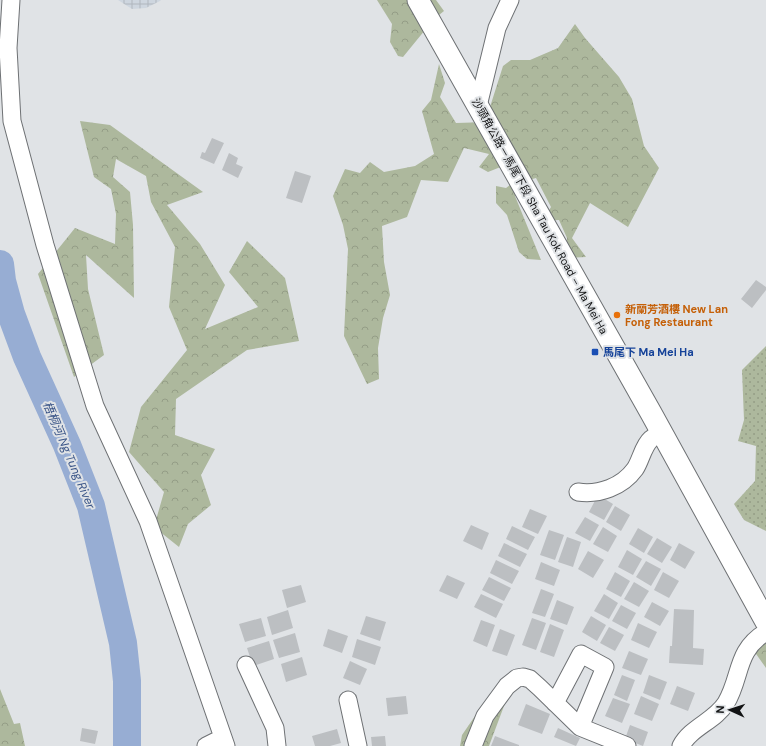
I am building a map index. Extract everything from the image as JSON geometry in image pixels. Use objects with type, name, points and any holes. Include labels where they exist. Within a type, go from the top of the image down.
[{"type":"main road","name":"沙頭角公路－馬尾下段 Sha Tau Kok Road – Ma Mei Ha","points":[[418,0],[662,433],[766,622]]},
{"type":"lane","points":[[11,0],[8,48],[12,121],[45,245],[94,406],[148,521],[224,742],[206,746]]},
{"type":"lane","points":[[478,106],[497,28],[510,0]]},
{"type":"lane","points":[[578,492],[590,494],[600,492],[622,482],[635,468],[651,439],[662,433]]},
{"type":"lane","points":[[681,746],[688,738],[722,709],[730,695],[745,653],[753,641],[766,632]]},
{"type":"lane","points":[[555,703],[581,654],[605,667],[580,727]]},
{"type":"lane","points":[[246,665],[275,728],[277,746]]},
{"type":"lane","points":[[473,746],[485,716],[507,686],[517,678],[523,677],[530,679],[580,727],[627,746]]},
{"type":"lane","points":[[348,700],[358,746]]},
{"type":"shaded area","points":[[118,0],[161,0],[146,8],[132,9]]},
{"type":"green space","points":[[377,0],[436,0],[444,11],[434,19],[403,57],[398,56],[390,42],[392,24]]},
{"type":"green space","points":[[575,24],[585,38],[619,77],[632,99],[644,146],[659,168],[628,227],[590,203],[572,238],[586,257],[566,258],[567,238],[559,220],[543,221],[551,207],[536,178],[525,181],[515,196],[541,260],[527,259],[519,252],[507,215],[496,203],[496,186],[506,188],[524,174],[516,161],[488,172],[479,167],[489,154],[464,148],[448,182],[421,180],[407,217],[382,226],[384,262],[390,295],[383,318],[378,348],[379,379],[367,384],[344,336],[348,249],[343,225],[333,196],[345,169],[360,173],[370,162],[384,172],[415,166],[434,154],[422,111],[431,100],[439,64],[445,83],[440,97],[456,123],[488,122],[490,107],[503,66],[511,60],[530,60],[558,48]]},
{"type":"green space","points":[[80,121],[110,125],[203,192],[167,205],[200,244],[225,285],[205,329],[258,307],[229,272],[247,241],[285,278],[299,341],[247,350],[176,399],[175,435],[215,449],[201,475],[211,505],[188,524],[179,547],[154,527],[164,492],[129,452],[141,407],[187,350],[169,307],[175,247],[151,202],[146,176],[116,159],[113,177],[130,192],[133,225],[134,298],[86,255],[88,289],[104,355],[74,377],[38,274],[75,228],[115,244],[116,214],[111,189],[94,177]]},
{"type":"green space","points":[[766,346],[766,531],[744,520],[734,504],[755,481],[756,446],[738,441],[744,420],[742,370]]},
{"type":"green space","points":[[766,640],[766,668],[754,651]]},
{"type":"green space","points":[[0,689],[14,724],[20,723],[25,746],[0,746]]},
{"type":"green space","points":[[500,692],[507,698],[489,746],[460,746],[462,735],[486,700]]},
{"type":"building","points":[[212,138],[224,143],[214,164],[200,158],[202,152],[205,153]]},
{"type":"building","points":[[229,153],[238,158],[236,164],[243,167],[238,178],[222,170]]},
{"type":"building","points":[[295,171],[311,176],[302,203],[286,198]]},
{"type":"building","points":[[756,280],[766,287],[766,290],[752,308],[741,299]]},
{"type":"building","points":[[598,495],[613,504],[604,520],[589,512]]},
{"type":"building","points":[[615,506],[630,515],[621,531],[606,522]]},
{"type":"building","points":[[530,509],[547,516],[538,534],[522,527]]},
{"type":"building","points":[[585,517],[599,525],[590,541],[575,533]]},
{"type":"building","points":[[471,525],[489,533],[482,550],[463,541]]},
{"type":"building","points":[[512,526],[535,537],[528,550],[506,539]]},
{"type":"building","points":[[603,527],[617,536],[608,552],[593,544]]},
{"type":"building","points":[[638,528],[653,537],[644,553],[629,544]]},
{"type":"building","points":[[549,530],[564,535],[555,560],[540,555]]},
{"type":"building","points":[[567,537],[581,542],[573,567],[558,562]]},
{"type":"building","points":[[657,538],[672,547],[662,563],[647,554]]},
{"type":"building","points":[[504,543],[527,554],[520,567],[498,556]]},
{"type":"building","points":[[679,543],[695,552],[685,569],[670,560]]},
{"type":"building","points":[[627,550],[642,559],[633,575],[618,567]]},
{"type":"building","points":[[588,551],[604,560],[593,578],[578,569]]},
{"type":"building","points":[[496,560],[519,571],[512,584],[490,573]]},
{"type":"building","points":[[646,561],[661,569],[651,586],[636,577]]},
{"type":"building","points":[[541,562],[560,570],[554,586],[535,579]]},
{"type":"building","points":[[615,572],[630,581],[621,597],[606,589]]},
{"type":"building","points":[[663,572],[679,581],[669,598],[654,590]]},
{"type":"building","points":[[447,575],[465,583],[457,599],[439,591]]},
{"type":"building","points":[[489,577],[511,588],[504,601],[482,590]]},
{"type":"building","points":[[634,582],[649,591],[639,607],[624,599]]},
{"type":"building","points":[[301,585],[306,602],[287,608],[282,590]]},
{"type":"building","points":[[541,589],[554,594],[545,617],[532,613]]},
{"type":"building","points":[[481,594],[503,604],[496,618],[474,607]]},
{"type":"building","points":[[604,594],[618,603],[609,619],[594,611]]},
{"type":"building","points":[[557,600],[574,607],[567,625],[550,619]]},
{"type":"building","points":[[652,602],[669,611],[660,626],[644,617]]},
{"type":"building","points":[[621,605],[636,613],[627,629],[612,621]]},
{"type":"building","points":[[674,609],[694,610],[693,648],[704,649],[703,665],[669,663],[670,646],[672,646]]},
{"type":"building","points":[[288,610],[293,628],[272,635],[267,617]]},
{"type":"building","points":[[366,616],[386,622],[380,641],[360,634]]},
{"type":"building","points":[[591,616],[606,625],[597,641],[582,632]]},
{"type":"building","points":[[261,618],[266,636],[245,642],[239,624]]},
{"type":"building","points":[[532,618],[546,623],[536,650],[522,645]]},
{"type":"building","points":[[481,620],[495,625],[487,647],[473,641]]},
{"type":"building","points":[[638,623],[657,632],[649,648],[631,640]]},
{"type":"building","points":[[550,624],[564,630],[554,657],[540,652]]},
{"type":"building","points":[[609,627],[624,635],[615,651],[600,643]]},
{"type":"building","points":[[328,629],[348,636],[342,653],[323,646]]},
{"type":"building","points":[[500,629],[515,635],[507,656],[492,651]]},
{"type":"building","points":[[295,633],[300,652],[279,658],[273,640]]},
{"type":"building","points":[[357,639],[381,647],[375,665],[352,657]]},
{"type":"building","points":[[269,641],[274,659],[253,666],[247,648]]},
{"type":"building","points":[[629,651],[648,659],[641,675],[622,668]]},
{"type":"building","points":[[302,657],[307,675],[286,682],[281,664]]},
{"type":"building","points":[[350,661],[367,669],[360,685],[343,678]]},
{"type":"building","points":[[622,675],[635,680],[627,701],[614,695]]},
{"type":"building","points":[[649,675],[667,682],[660,700],[643,693]]},
{"type":"building","points":[[677,686],[695,693],[688,711],[670,704]]},
{"type":"building","points":[[406,696],[408,714],[388,716],[386,698]]},
{"type":"building","points":[[641,696],[659,704],[652,721],[634,714]]},
{"type":"building","points":[[613,698],[630,704],[622,723],[605,716]]},
{"type":"building","points":[[526,704],[550,714],[542,734],[518,725]]},
{"type":"building","points":[[630,725],[648,732],[643,746],[625,739]]},
{"type":"building","points":[[82,728],[98,731],[95,744],[80,741]]},
{"type":"building","points":[[558,728],[580,738],[576,746],[554,737]]},
{"type":"building","points":[[337,729],[341,743],[330,746],[315,746],[312,736]]},
{"type":"building","points":[[385,736],[386,746],[372,746],[371,737]]},
{"type":"building","points":[[495,736],[519,745],[519,746],[491,746]]},
{"type":"waterway","name":"梧桐河 Ng Tung River","points":[[0,264],[2,281],[11,314],[27,357],[67,445],[91,506],[123,643],[127,681],[127,746]]},
{"type":"place","name":"新蘭芳酒樓 New Lan Fong Restaurant","points":[[617,315]]},
{"type":"place","name":"馬尾下 Ma Mei Ha","points":[[595,352]]}]
